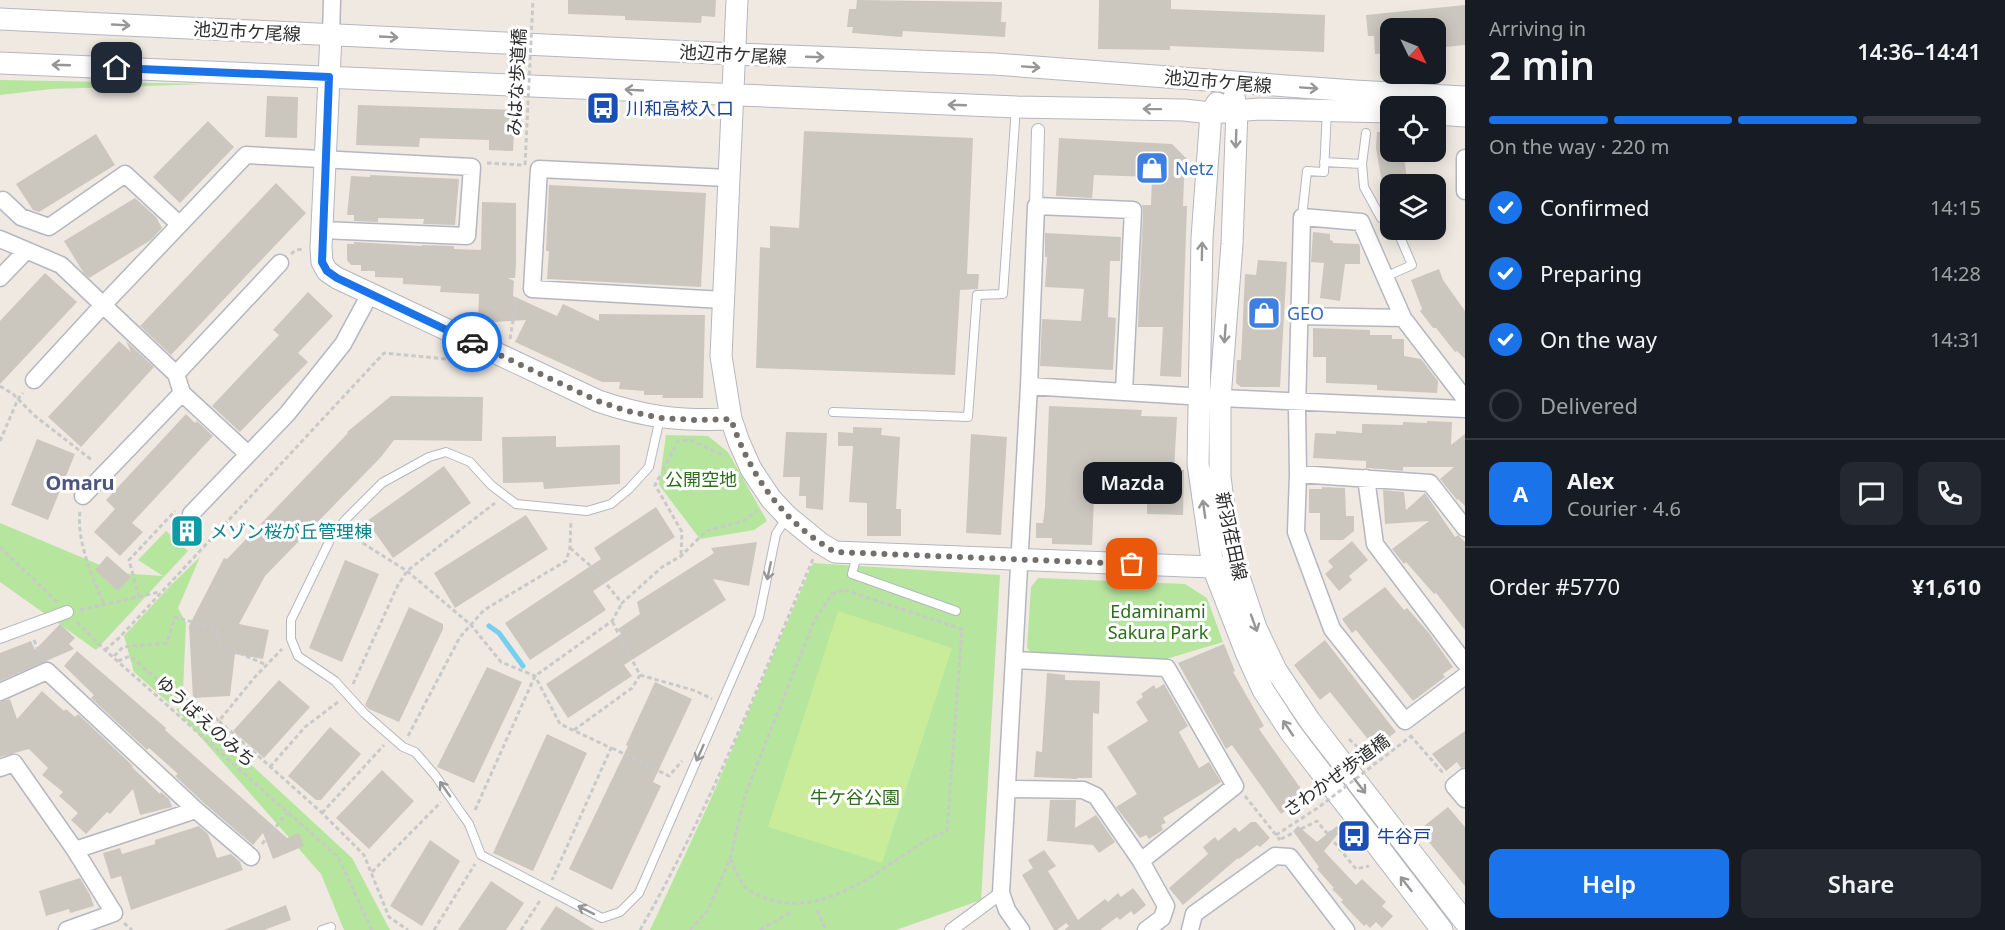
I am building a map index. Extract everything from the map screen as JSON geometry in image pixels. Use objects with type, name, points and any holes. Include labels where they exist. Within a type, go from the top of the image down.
[{"type":"street","points":[[332,0],[321,239],[322,262],[327,271],[370,294],[598,401],[627,411],[660,418],[731,419]]},
{"type":"street","points":[[737,0],[721,356],[731,419],[739,442],[751,469],[771,499],[787,516],[820,543],[854,564],[1020,558],[1236,568]]},
{"type":"street","name":"池辺市ケ尾線","points":[[0,19],[994,64],[1354,91],[1465,96]]},
{"type":"street","name":"池辺市ケ尾線","points":[[0,63],[1016,107],[1184,110],[1211,113],[1237,110],[1327,109],[1380,112]]},
{"type":"street","points":[[1211,113],[1230,82]]},
{"type":"street","name":"新羽荏田線","points":[[1230,82],[1237,110],[1232,244],[1220,399],[1220,477],[1226,523],[1236,568],[1256,628],[1276,670],[1310,721],[1465,922]]},
{"type":"street","name":"新羽荏田線","points":[[1211,113],[1202,238],[1198,464],[1214,567],[1246,655],[1263,690],[1292,733],[1442,930]]},
{"type":"street","points":[[1446,115],[1465,116]]},
{"type":"street","points":[[1021,930],[1006,910],[1001,893],[1029,386],[1038,130]]},
{"type":"street","points":[[34,380],[246,155],[471,167],[467,236],[321,239]]},
{"type":"street","points":[[1465,158],[1465,191]]},
{"type":"street","points":[[723,300],[532,289],[532,167],[728,178]]},
{"type":"street","points":[[3,200],[21,217],[49,227],[125,174],[179,224]]},
{"type":"street","points":[[1036,206],[1133,210],[1124,392]]},
{"type":"street","points":[[1465,399],[1403,318],[1361,222],[1302,217],[1296,532],[1332,629],[1405,721],[1465,676]]},
{"type":"street","points":[[0,239],[61,265],[176,374],[182,393],[248,454]]},
{"type":"street","points":[[0,278],[26,251]]},
{"type":"street","points":[[176,374],[280,263]]},
{"type":"street","points":[[191,514],[287,414],[344,344],[370,294]]},
{"type":"street","points":[[1299,316],[1403,318]]},
{"type":"street","points":[[1029,386],[1220,399],[1465,409]]},
{"type":"street","points":[[83,496],[182,393]]},
{"type":"street","points":[[1298,474],[1430,483],[1465,528]]},
{"type":"street","points":[[1366,478],[1375,544],[1465,663]]},
{"type":"street","points":[[0,637],[67,612]]},
{"type":"street","points":[[1015,660],[1167,668],[1235,786],[1141,861]]},
{"type":"street","points":[[0,692],[47,671],[196,810],[251,857]]},
{"type":"street","points":[[0,768],[14,763],[75,850],[114,913],[67,930]]},
{"type":"street","points":[[1460,781],[1465,800]]},
{"type":"street","points":[[1008,789],[1083,790],[1096,796],[1141,861],[1166,906],[1162,918],[1146,930]]},
{"type":"street","points":[[75,850],[196,810]]},
{"type":"street","points":[[1190,930],[1194,914],[1275,856],[1290,857],[1346,930]]},
{"type":"street","points":[[951,930],[1001,893]]},
{"type":"lane","points":[[833,412],[968,417],[977,295],[1003,294],[1016,107]]},
{"type":"lane","points":[[1302,217],[1307,171],[1324,172],[1327,109]]},
{"type":"lane","points":[[1366,133],[1362,164],[1364,187],[1380,216]]},
{"type":"lane","points":[[1324,162],[1362,164]]},
{"type":"lane","points":[[1385,277],[1412,265],[1401,240]]},
{"type":"lane","points":[[660,418],[649,467],[629,489],[611,504],[588,512],[516,504],[491,485],[471,462],[446,452],[429,457],[382,483],[339,528],[331,538],[291,620],[291,639],[298,656],[335,681],[364,713],[403,747],[414,752],[435,775],[469,824],[481,855],[602,918],[620,912],[639,893],[759,617],[776,534],[787,516]]},
{"type":"lane","points":[[854,564],[957,611]]},
{"type":"lane","points":[[321,930],[331,927]]},
{"type":"path","name":"みはな歩道橋","points":[[532,167],[533,0]]},
{"type":"path","points":[[471,167],[477,163],[532,167]]},
{"type":"path","points":[[280,263],[296,250],[321,239]]},
{"type":"path","points":[[105,650],[119,638],[384,353],[470,361]]},
{"type":"path","points":[[0,386],[106,472]]},
{"type":"path","points":[[0,441],[18,399]]},
{"type":"path","points":[[681,555],[682,532],[655,485],[678,441],[690,440],[751,469]]},
{"type":"path","points":[[270,767],[305,727],[347,695],[397,587],[407,572],[505,495]]},
{"type":"path","points":[[83,496],[79,518],[82,539],[98,592],[105,605]]},
{"type":"path","points":[[469,824],[535,676],[612,621],[622,603],[662,567],[681,555],[706,531],[743,521],[771,499]]},
{"type":"path","points":[[403,747],[460,637],[484,610],[566,561],[570,548],[572,510]]},
{"type":"path","points":[[339,528],[407,572],[471,625],[501,662],[535,676],[560,724],[669,776],[688,753]]},
{"type":"path","points":[[640,930],[720,771],[820,543]]},
{"type":"path","name":"ゆうばえのみち","points":[[0,547],[105,650],[338,857],[372,930]]},
{"type":"path","points":[[570,548],[593,568],[622,603]]},
{"type":"path","points":[[845,590],[854,564]]},
{"type":"path","points":[[690,930],[708,910],[730,859],[745,795],[814,621],[832,594],[845,590],[962,629],[947,831],[923,842],[864,887]]},
{"type":"path","points":[[67,612],[161,591]]},
{"type":"path","points":[[114,656],[123,647],[168,643],[175,617],[217,629],[220,645],[267,664]]},
{"type":"path","points":[[612,621],[640,675],[696,691]]},
{"type":"path","points":[[28,626],[47,671]]},
{"type":"path","points":[[219,721],[291,639]]},
{"type":"path","points":[[118,661],[130,656],[180,699],[193,701],[219,721],[322,813],[364,855],[389,917],[408,930]]},
{"type":"path","points":[[574,730],[632,688],[640,675]]},
{"type":"path","points":[[1405,721],[1410,737],[1460,781]]},
{"type":"path","points":[[1345,734],[1376,764]]},
{"type":"path","points":[[322,813],[392,737]]},
{"type":"path","name":"さわかぜ歩道橋","points":[[1276,835],[1319,807],[1410,737]]},
{"type":"path","points":[[521,930],[547,890],[612,748]]},
{"type":"path","points":[[1235,786],[1249,800],[1290,857]]},
{"type":"path","points":[[372,873],[449,794]]},
{"type":"path","points":[[251,857],[288,813]]},
{"type":"path","points":[[1279,839],[1317,821],[1356,869],[1369,866]]},
{"type":"path","points":[[1328,834],[1332,831],[1346,838]]},
{"type":"path","points":[[434,930],[481,855]]},
{"type":"path","points":[[730,859],[744,886],[771,906]]},
{"type":"path","points":[[809,910],[824,906]]},
{"type":"path","points":[[760,930],[793,912],[782,909]]},
{"type":"path","points":[[817,909],[826,930]]},
{"type":"green space","points":[[0,80],[208,84],[51,89],[0,95]]},
{"type":"green space","name":"公開空地","points":[[666,435],[708,436],[728,452],[767,521],[754,530],[700,539],[659,485]]},
{"type":"green space","points":[[0,523],[119,573],[163,576],[138,560],[166,531],[188,551],[96,650],[0,582]]},
{"type":"green space","points":[[200,557],[178,608],[186,623],[183,690],[170,704],[134,672],[124,636]]},
{"type":"green space","name":"牛ケ谷公園","points":[[813,563],[1000,575],[981,900],[896,930],[650,930],[709,803]]},
{"type":"green space","name":"Edaminami Sakura Park","points":[[1038,578],[1185,584],[1207,598],[1223,642],[1166,659],[1032,653],[1027,648],[1031,587]]},
{"type":"green space","points":[[838,611],[952,648],[882,863],[768,827]]},
{"type":"green space","points":[[188,706],[352,858],[390,930],[344,930],[321,874],[176,709]]},
{"type":"building","points":[[568,0],[716,0],[715,17],[702,16],[701,23],[625,20],[625,16],[568,14]]},
{"type":"building","points":[[857,0],[1002,2],[1001,22],[1006,22],[1005,37],[903,31],[902,37],[852,33],[853,27],[847,27],[849,9],[856,9]]},
{"type":"building","points":[[1099,0],[1171,0],[1171,9],[1325,15],[1324,52],[1170,46],[1170,50],[1098,49]]},
{"type":"building","points":[[1465,5],[1465,45],[1446,47],[1446,18],[1380,18],[1380,54],[1375,54],[1374,36],[1368,36],[1366,15]]},
{"type":"building","points":[[267,96],[298,97],[297,138],[265,137]]},
{"type":"building","points":[[358,105],[515,110],[513,151],[489,150],[489,140],[420,138],[419,147],[356,145]]},
{"type":"building","points":[[208,121],[234,147],[180,203],[153,177]]},
{"type":"building","points":[[804,131],[973,138],[967,274],[979,274],[978,289],[960,290],[955,375],[756,368],[760,247],[770,248],[770,226],[799,228]]},
{"type":"building","points":[[1377,132],[1380,132],[1380,162],[1404,162],[1406,174],[1381,174],[1376,148]]},
{"type":"building","points":[[96,134],[115,165],[39,212],[33,210],[16,184]]},
{"type":"building","points":[[1059,138],[1172,144],[1189,161],[1184,179],[1183,206],[1187,206],[1181,377],[1160,376],[1163,327],[1138,327],[1142,205],[1151,205],[1152,177],[1094,175],[1092,198],[1056,196]]},
{"type":"building","points":[[370,175],[459,179],[455,225],[423,224],[424,219],[378,218],[378,222],[354,221],[354,215],[347,215],[351,176],[370,177]]},
{"type":"building","points":[[276,183],[306,213],[171,355],[140,326]]},
{"type":"building","points":[[549,185],[706,193],[701,287],[547,279]]},
{"type":"building","points":[[135,198],[156,217],[162,228],[151,240],[89,278],[64,241]]},
{"type":"building","points":[[482,202],[516,203],[515,278],[508,278],[514,281],[513,296],[557,316],[563,304],[599,321],[599,314],[705,315],[703,398],[662,398],[663,395],[644,395],[644,391],[619,389],[620,382],[602,382],[515,342],[526,320],[478,323],[479,294],[440,292],[441,286],[403,284],[403,278],[375,277],[375,271],[361,271],[361,265],[351,265],[347,260],[347,244],[354,244],[354,242],[454,246],[454,249],[481,250]]},
{"type":"building","points":[[1313,232],[1330,234],[1330,240],[1333,243],[1359,244],[1360,264],[1345,264],[1340,301],[1320,298],[1324,263],[1311,262]]},
{"type":"building","points":[[1045,233],[1121,237],[1120,261],[1110,261],[1108,317],[1116,318],[1113,370],[1040,366],[1042,319],[1081,321],[1084,289],[1045,287],[1047,257],[1045,257]]},
{"type":"building","name":"GEO","points":[[1258,260],[1287,262],[1280,387],[1241,387],[1236,383],[1237,360],[1241,360],[1245,274],[1256,275]]},
{"type":"building","points":[[1439,269],[1443,280],[1465,311],[1465,359],[1457,351],[1455,352],[1420,311],[1422,309],[1411,280]]},
{"type":"building","points":[[45,273],[77,302],[0,384],[0,321]]},
{"type":"building","points":[[308,292],[333,316],[298,353],[308,362],[240,432],[212,406],[279,335],[273,330]]},
{"type":"building","points":[[1313,328],[1370,330],[1370,335],[1392,335],[1392,339],[1404,339],[1404,356],[1421,359],[1438,381],[1437,393],[1377,390],[1377,385],[1326,383],[1326,357],[1313,357]]},
{"type":"building","points":[[119,341],[131,352],[126,341],[154,367],[81,447],[48,417]]},
{"type":"building","points":[[391,396],[483,397],[482,441],[394,440],[381,457],[265,576],[239,624],[269,630],[263,659],[235,654],[230,696],[193,698],[189,626],[224,558],[227,559],[347,432]]},
{"type":"building","points":[[1049,406],[1142,410],[1141,416],[1177,417],[1174,470],[1184,470],[1183,515],[1147,514],[1147,502],[1094,500],[1092,545],[1052,544],[1052,538],[1036,538],[1036,523],[1043,523],[1045,507]]},
{"type":"building","points":[[186,414],[213,436],[132,523],[143,532],[120,556],[94,532],[115,509],[106,500]]},
{"type":"building","points":[[1427,421],[1452,422],[1451,445],[1465,434],[1465,506],[1440,479],[1454,467],[1403,467],[1403,471],[1366,468],[1366,461],[1313,458],[1315,433],[1336,434],[1336,431],[1362,433],[1362,424],[1403,425],[1403,422],[1427,423]]},
{"type":"building","points":[[853,427],[882,428],[881,435],[900,437],[896,509],[901,509],[901,536],[867,536],[867,503],[849,502],[853,446],[838,446],[838,432],[853,433]]},
{"type":"building","points":[[786,432],[827,433],[823,510],[806,508],[806,496],[799,496],[800,477],[783,477]]},
{"type":"building","points":[[971,434],[1007,437],[1001,535],[966,533]]},
{"type":"building","points":[[556,436],[556,447],[620,445],[620,484],[544,489],[543,482],[503,483],[502,437]]},
{"type":"building","points":[[37,439],[75,454],[48,520],[11,505]]},
{"type":"building","points":[[444,466],[471,503],[393,558],[367,521]]},
{"type":"building","points":[[1322,487],[1345,488],[1346,516],[1354,516],[1354,531],[1343,540],[1320,540],[1320,513],[1309,513],[1309,489],[1322,489]]},
{"type":"building","points":[[1383,490],[1404,492],[1406,510],[1425,493],[1455,537],[1458,535],[1465,542],[1465,630],[1436,593],[1434,594],[1406,562],[1404,564],[1392,549],[1429,521],[1385,524]]},
{"type":"building","points":[[656,507],[675,537],[593,591],[606,610],[530,660],[505,623],[601,559],[594,548]]},
{"type":"building","points":[[526,515],[548,549],[455,608],[434,573]]},
{"type":"building","name":"メゾン桜が丘管理棟","points":[[181,517],[184,522],[194,524],[204,534],[191,548],[170,528]]},
{"type":"building","points":[[1352,541],[1368,560],[1349,576],[1352,580],[1339,591],[1325,574],[1333,567],[1328,561]]},
{"type":"building","points":[[757,542],[749,586],[713,579],[726,600],[624,665],[632,676],[568,718],[546,684],[621,634],[618,629],[640,614],[637,602],[714,553],[711,548]]},
{"type":"building","points":[[107,556],[131,577],[118,591],[95,570]]},
{"type":"building","points":[[345,560],[379,574],[342,662],[309,648]]},
{"type":"building","points":[[1385,587],[1404,610],[1407,608],[1429,633],[1453,667],[1443,674],[1445,677],[1413,701],[1356,630],[1352,633],[1342,619]]},
{"type":"building","points":[[409,607],[443,624],[443,629],[399,722],[365,705]]},
{"type":"building","points":[[60,624],[75,638],[69,644],[74,649],[0,681],[0,653],[31,641],[35,650]]},
{"type":"building","points":[[1325,640],[1396,732],[1375,748],[1330,692],[1320,700],[1294,665]]},
{"type":"building","points":[[1224,644],[1235,671],[1233,672],[1264,726],[1259,729],[1306,796],[1281,814],[1232,745],[1226,749],[1178,663]]},
{"type":"building","points":[[77,651],[287,838],[299,833],[304,846],[273,859],[263,833],[253,845],[205,804],[175,776],[178,774],[149,748],[147,750],[91,698],[94,695],[64,666]]},
{"type":"building","points":[[487,667],[522,682],[474,783],[437,767]]},
{"type":"building","points":[[1047,673],[1065,675],[1065,680],[1100,681],[1099,714],[1093,713],[1092,778],[1034,777],[1036,751],[1042,752]]},
{"type":"building","points":[[279,680],[310,707],[264,758],[233,731]]},
{"type":"building","points":[[655,682],[692,699],[653,782],[661,786],[612,890],[569,869],[628,746],[626,745]]},
{"type":"building","points":[[1164,684],[1188,726],[1179,732],[1199,768],[1209,762],[1221,782],[1163,818],[1166,823],[1161,825],[1163,830],[1149,839],[1146,835],[1140,838],[1116,807],[1137,794],[1107,747],[1148,721],[1136,702],[1143,697],[1141,694],[1154,685],[1156,689]]},
{"type":"building","points":[[42,691],[64,711],[66,709],[75,717],[78,714],[160,794],[161,792],[169,799],[172,807],[140,815],[133,789],[110,814],[107,812],[86,834],[71,820],[78,813],[59,796],[63,792],[42,775],[48,768],[29,749],[0,757],[0,702],[10,699],[17,719]]},
{"type":"building","points":[[330,727],[361,754],[321,800],[316,800],[288,776]]},
{"type":"building","points":[[1465,731],[1465,767],[1461,768],[1457,762],[1446,771],[1432,754]]},
{"type":"building","points":[[547,734],[587,753],[533,871],[493,853]]},
{"type":"building","points":[[382,770],[414,801],[369,849],[336,818]]},
{"type":"building","points":[[1050,800],[1076,800],[1075,828],[1096,815],[1115,842],[1099,853],[1093,845],[1047,841]]},
{"type":"building","points":[[1448,807],[1465,827],[1465,886],[1419,830]]},
{"type":"building","points":[[1251,822],[1256,822],[1270,838],[1260,847],[1257,845],[1238,858],[1183,905],[1169,888],[1208,854],[1203,847],[1215,837],[1218,841],[1235,827],[1239,832]]},
{"type":"building","points":[[199,826],[208,834],[217,858],[231,854],[240,862],[243,870],[131,910],[121,876],[111,879],[103,853],[120,848],[122,854],[155,844],[155,840]]},
{"type":"building","points":[[1298,826],[1317,842],[1337,826],[1341,830],[1324,851],[1356,885],[1362,879],[1386,902],[1382,906],[1393,916],[1382,928],[1376,922],[1370,928],[1366,924],[1364,926],[1341,902],[1343,900],[1317,869],[1319,867],[1293,831]]},
{"type":"building","points":[[430,840],[460,861],[422,926],[390,906]]},
{"type":"building","points":[[1044,850],[1056,866],[1048,871],[1078,920],[1105,899],[1108,902],[1118,893],[1121,897],[1133,888],[1146,905],[1134,915],[1131,911],[1120,920],[1117,917],[1100,930],[1064,930],[1069,926],[1066,923],[1054,930],[1022,875],[1033,868],[1028,860]]},
{"type":"building","points":[[80,878],[94,906],[70,913],[69,909],[46,916],[39,891]]},
{"type":"building","points":[[491,881],[524,903],[506,930],[458,930]]},
{"type":"building","points":[[286,905],[291,920],[264,930],[224,930]]},
{"type":"building","points":[[556,906],[595,930],[540,930]]},
{"type":"waterway","points":[[489,626],[499,633],[523,666]]},
{"type":"way so far","points":[[472,342],[598,401],[627,411],[660,418],[731,419],[751,469],[771,499],[787,516],[835,552],[1132,564]]},
{"type":"place","name":"川和高校入口","points":[[603,108]]},
{"type":"place","name":"Netz","points":[[1152,168]]},
{"type":"place","name":"GEO","points":[[1264,313]]},
{"type":"place","name":"メゾン桜が丘管理棟","points":[[187,531]]},
{"type":"place","name":"Mazda","points":[[1132,564]]},
{"type":"place","name":"牛谷戸","points":[[1354,836]]},
{"type":"district","name":"Omaru","points":[[80,482]]},
{"type":"route","points":[[117,68],[329,77],[321,230],[322,262],[327,271],[337,278],[472,342]]}]
